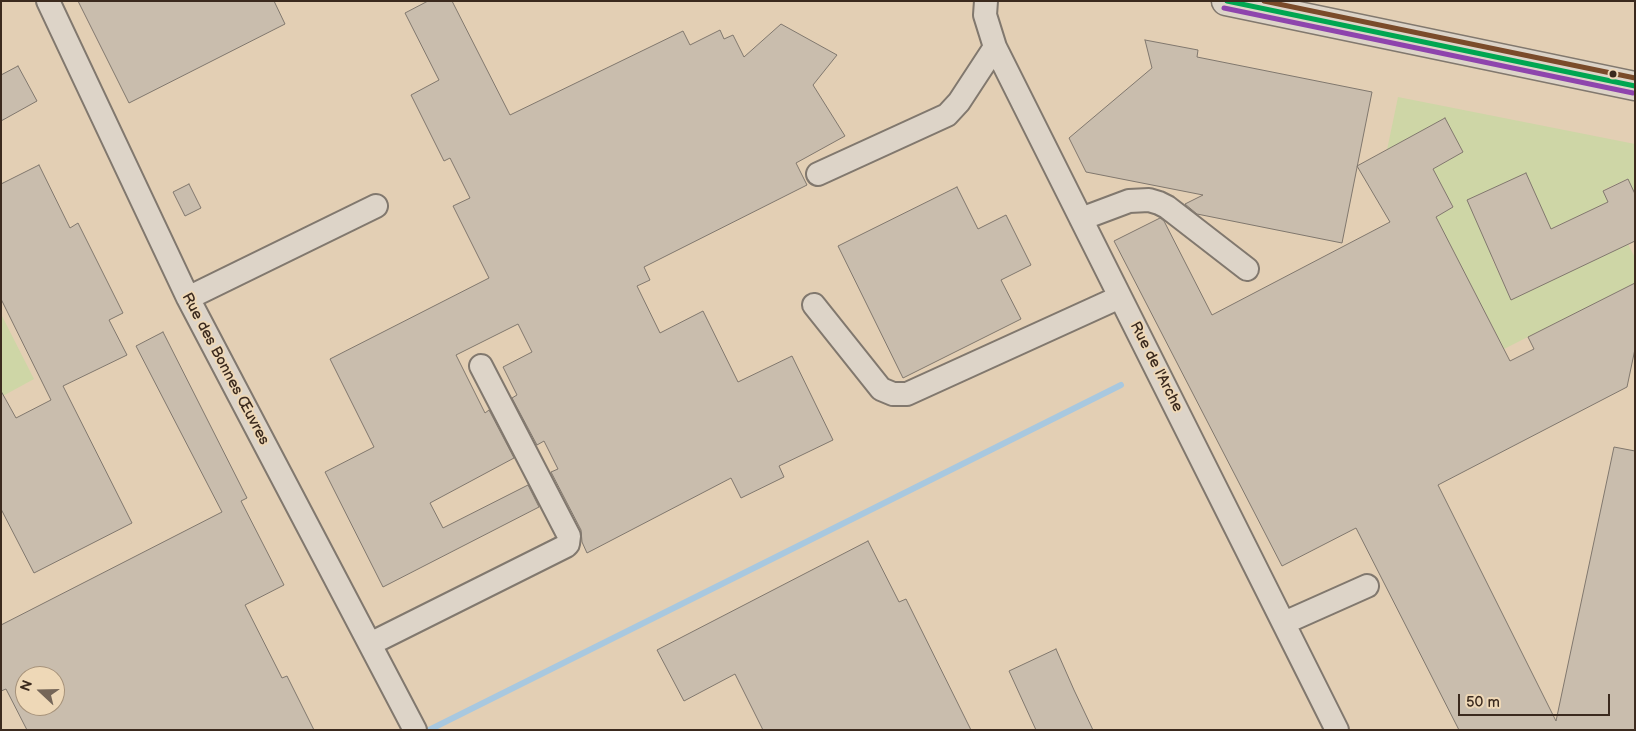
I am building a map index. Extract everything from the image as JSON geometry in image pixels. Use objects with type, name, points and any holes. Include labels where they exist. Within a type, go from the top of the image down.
[{"type":"main road","points":[[1226,1],[1635,86]]},
{"type":"street","name":"Rue des Bonnes Œuvres","points":[[48,1],[188,298],[415,730]]},
{"type":"street","name":"Rue de l'Arche","points":[[986,1],[985,15],[995,47],[1337,730]]},
{"type":"street","points":[[818,174],[947,115],[959,102],[995,47]]},
{"type":"street","points":[[1081,219],[1129,201],[1144,200],[1159,203],[1167,207],[1247,269]]},
{"type":"street","points":[[188,298],[376,206]]},
{"type":"street","points":[[814,305],[882,389],[893,394],[907,394],[1120,296]]},
{"type":"street","points":[[370,644],[568,544],[569,536],[481,366]]},
{"type":"street","points":[[1284,623],[1367,586]]},
{"type":"shaded area","points":[[1,1],[1635,1],[1635,730],[1,730]]},
{"type":"green space","points":[[1398,97],[1635,144],[1635,194],[1627,179],[1603,190],[1608,202],[1491,257],[1511,299],[1628,244],[1635,258],[1635,283],[1504,349],[1436,217],[1453,207],[1433,169],[1463,152],[1445,118],[1387,150]]},
{"type":"green space","points":[[1,314],[34,379],[1,397]]},
{"type":"building","points":[[78,1],[274,1],[285,24],[129,103]]},
{"type":"building","points":[[428,1],[452,1],[510,115],[683,31],[690,45],[720,30],[724,39],[733,35],[744,57],[781,24],[837,55],[813,85],[845,136],[796,163],[807,185],[644,267],[650,280],[637,286],[660,333],[703,311],[738,382],[792,356],[833,440],[779,466],[784,477],[741,498],[731,478],[587,553],[582,542],[581,530],[551,472],[558,469],[544,441],[537,445],[512,398],[517,395],[503,367],[532,352],[518,324],[456,355],[485,413],[489,410],[514,458],[430,503],[443,528],[528,485],[539,507],[383,587],[325,472],[374,447],[330,359],[489,278],[453,206],[470,198],[450,158],[444,161],[411,95],[439,80],[405,13]]},
{"type":"building","points":[[1145,40],[1198,50],[1197,57],[1372,92],[1342,243],[1197,214],[1185,204],[1203,195],[1086,172],[1069,138],[1152,68]]},
{"type":"building","points":[[18,66],[37,101],[1,121],[1,75]]},
{"type":"building","points":[[1445,118],[1463,152],[1433,169],[1453,207],[1436,217],[1510,361],[1534,349],[1528,337],[1635,283],[1635,349],[1627,387],[1438,485],[1556,721],[1614,447],[1635,451],[1635,730],[1459,730],[1356,528],[1282,566],[1114,241],[1160,218],[1164,221],[1212,315],[1390,222],[1357,166]]},
{"type":"building","points":[[39,165],[70,228],[78,223],[123,313],[109,320],[127,355],[63,386],[132,523],[34,573],[1,509],[1,391],[16,418],[51,400],[1,299],[1,184]]},
{"type":"building","points":[[1526,173],[1551,229],[1608,202],[1603,191],[1628,179],[1635,194],[1635,241],[1511,300],[1467,200]]},
{"type":"building","points":[[189,184],[201,208],[185,216],[173,192]]},
{"type":"building","points":[[957,187],[978,229],[1006,215],[1031,265],[1001,280],[1021,319],[903,378],[838,246]]},
{"type":"building","points":[[163,332],[247,498],[241,501],[284,585],[245,605],[282,678],[287,676],[314,730],[27,730],[20,716],[65,716],[65,666],[15,666],[15,707],[6,689],[1,691],[1,625],[222,512],[136,346]]},
{"type":"building","points":[[868,541],[899,602],[906,599],[971,730],[763,730],[735,674],[684,701],[657,650]]},
{"type":"building","points":[[1056,649],[1093,730],[1036,730],[1009,671]]},
{"type":"waterway","points":[[429,730],[1121,385]]},
{"type":"transit line","points":[[1227,1],[1635,86]]},
{"type":"transit line","points":[[1264,1],[1635,78]]},
{"type":"transit line","points":[[1224,8],[1633,93]]}]
